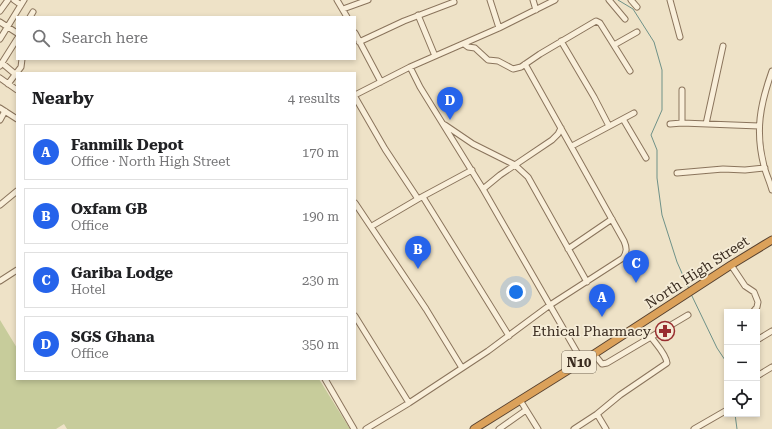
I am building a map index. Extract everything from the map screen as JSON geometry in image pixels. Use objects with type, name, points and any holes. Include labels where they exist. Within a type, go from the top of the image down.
[{"type":"highway","name":"North High Street","points":[[474,429],[772,240]]},
{"type":"street","points":[[0,10],[8,0]]},
{"type":"street","points":[[0,37],[8,27],[22,2],[14,0]]},
{"type":"street","points":[[337,0],[346,16]]},
{"type":"street","points":[[343,9],[368,0]]},
{"type":"street","points":[[490,0],[499,28]]},
{"type":"street","points":[[533,0],[536,10]]},
{"type":"street","points":[[356,95],[435,56],[499,28],[555,0]]},
{"type":"street","points":[[609,0],[625,19]]},
{"type":"street","points":[[630,0],[637,7]]},
{"type":"street","points":[[670,0],[680,37]]},
{"type":"street","points":[[359,42],[386,28],[454,2]]},
{"type":"street","points":[[418,15],[435,56]]},
{"type":"street","points":[[464,44],[468,47],[475,48],[488,60],[498,61],[513,69],[521,67],[596,21],[600,23],[630,71]]},
{"type":"street","points":[[0,22],[16,33]]},
{"type":"street","points":[[614,45],[637,32]]},
{"type":"street","points":[[356,35],[381,82]]},
{"type":"street","points":[[8,84],[15,74],[1,64],[16,41]]},
{"type":"street","points":[[561,42],[594,97],[609,126]]},
{"type":"street","points":[[706,124],[723,46]]},
{"type":"street","points":[[17,72],[22,67],[22,60]]},
{"type":"street","points":[[366,429],[462,368],[509,336],[550,305],[623,258],[626,254],[627,247],[526,64]]},
{"type":"street","points":[[410,68],[472,170],[582,361]]},
{"type":"street","points":[[772,71],[771,79],[761,107],[759,126],[765,168],[770,174],[772,190]]},
{"type":"street","points":[[0,78],[16,89]]},
{"type":"street","points":[[682,90],[682,123]]},
{"type":"street","points":[[356,98],[385,149],[421,198],[509,336]]},
{"type":"street","points":[[0,120],[2,109],[16,118]]},
{"type":"street","points":[[572,146],[634,113]]},
{"type":"street","points":[[623,119],[646,158]]},
{"type":"street","points":[[670,124],[682,123],[759,126]]},
{"type":"street","points":[[444,124],[473,144],[515,165],[528,177],[587,282]]},
{"type":"street","points":[[483,189],[552,140],[561,128]]},
{"type":"street","points":[[677,173],[723,169],[745,170],[765,168]]},
{"type":"street","points":[[372,226],[472,170]]},
{"type":"street","points":[[0,205],[16,192]]},
{"type":"street","points":[[356,204],[372,226],[426,309],[462,368]]},
{"type":"street","points":[[568,249],[612,219]]},
{"type":"street","points":[[731,265],[745,286],[751,289],[756,296],[757,307],[755,309]]},
{"type":"street","points":[[0,281],[16,271]]},
{"type":"street","points":[[594,354],[602,364],[607,363],[688,315]]},
{"type":"street","points":[[356,318],[409,403]]},
{"type":"street","points":[[760,338],[772,331]]},
{"type":"street","points":[[574,429],[597,414],[667,362],[664,354],[651,337]]},
{"type":"street","points":[[760,374],[772,366]]},
{"type":"street","points":[[326,380],[354,429]]},
{"type":"street","points":[[520,400],[538,429]]},
{"type":"street","points":[[498,429],[526,410]]},
{"type":"street","points":[[694,429],[724,412]]},
{"type":"street","points":[[597,414],[606,429]]},
{"type":"green space","points":[[0,320],[16,346],[16,380],[320,380],[350,429],[67,429],[64,424],[56,429],[0,429]]},
{"type":"waterway","points":[[618,0],[633,9],[654,42],[662,70],[662,110],[651,135],[657,150],[657,178],[662,215],[677,262],[689,289]]},
{"type":"waterway","points":[[691,294],[717,348],[724,358]]},
{"type":"waterway","points":[[735,417],[737,429]]},
{"type":"place","name":"SGS Ghana","points":[[450,120]]},
{"type":"place","name":"Oxfam GB","points":[[418,269]]},
{"type":"place","name":"Gariba Lodge","points":[[636,283]]},
{"type":"place","name":"Fanmilk Depot","points":[[602,317]]},
{"type":"place","name":"Ethical Pharmacy","points":[[665,331]]}]
